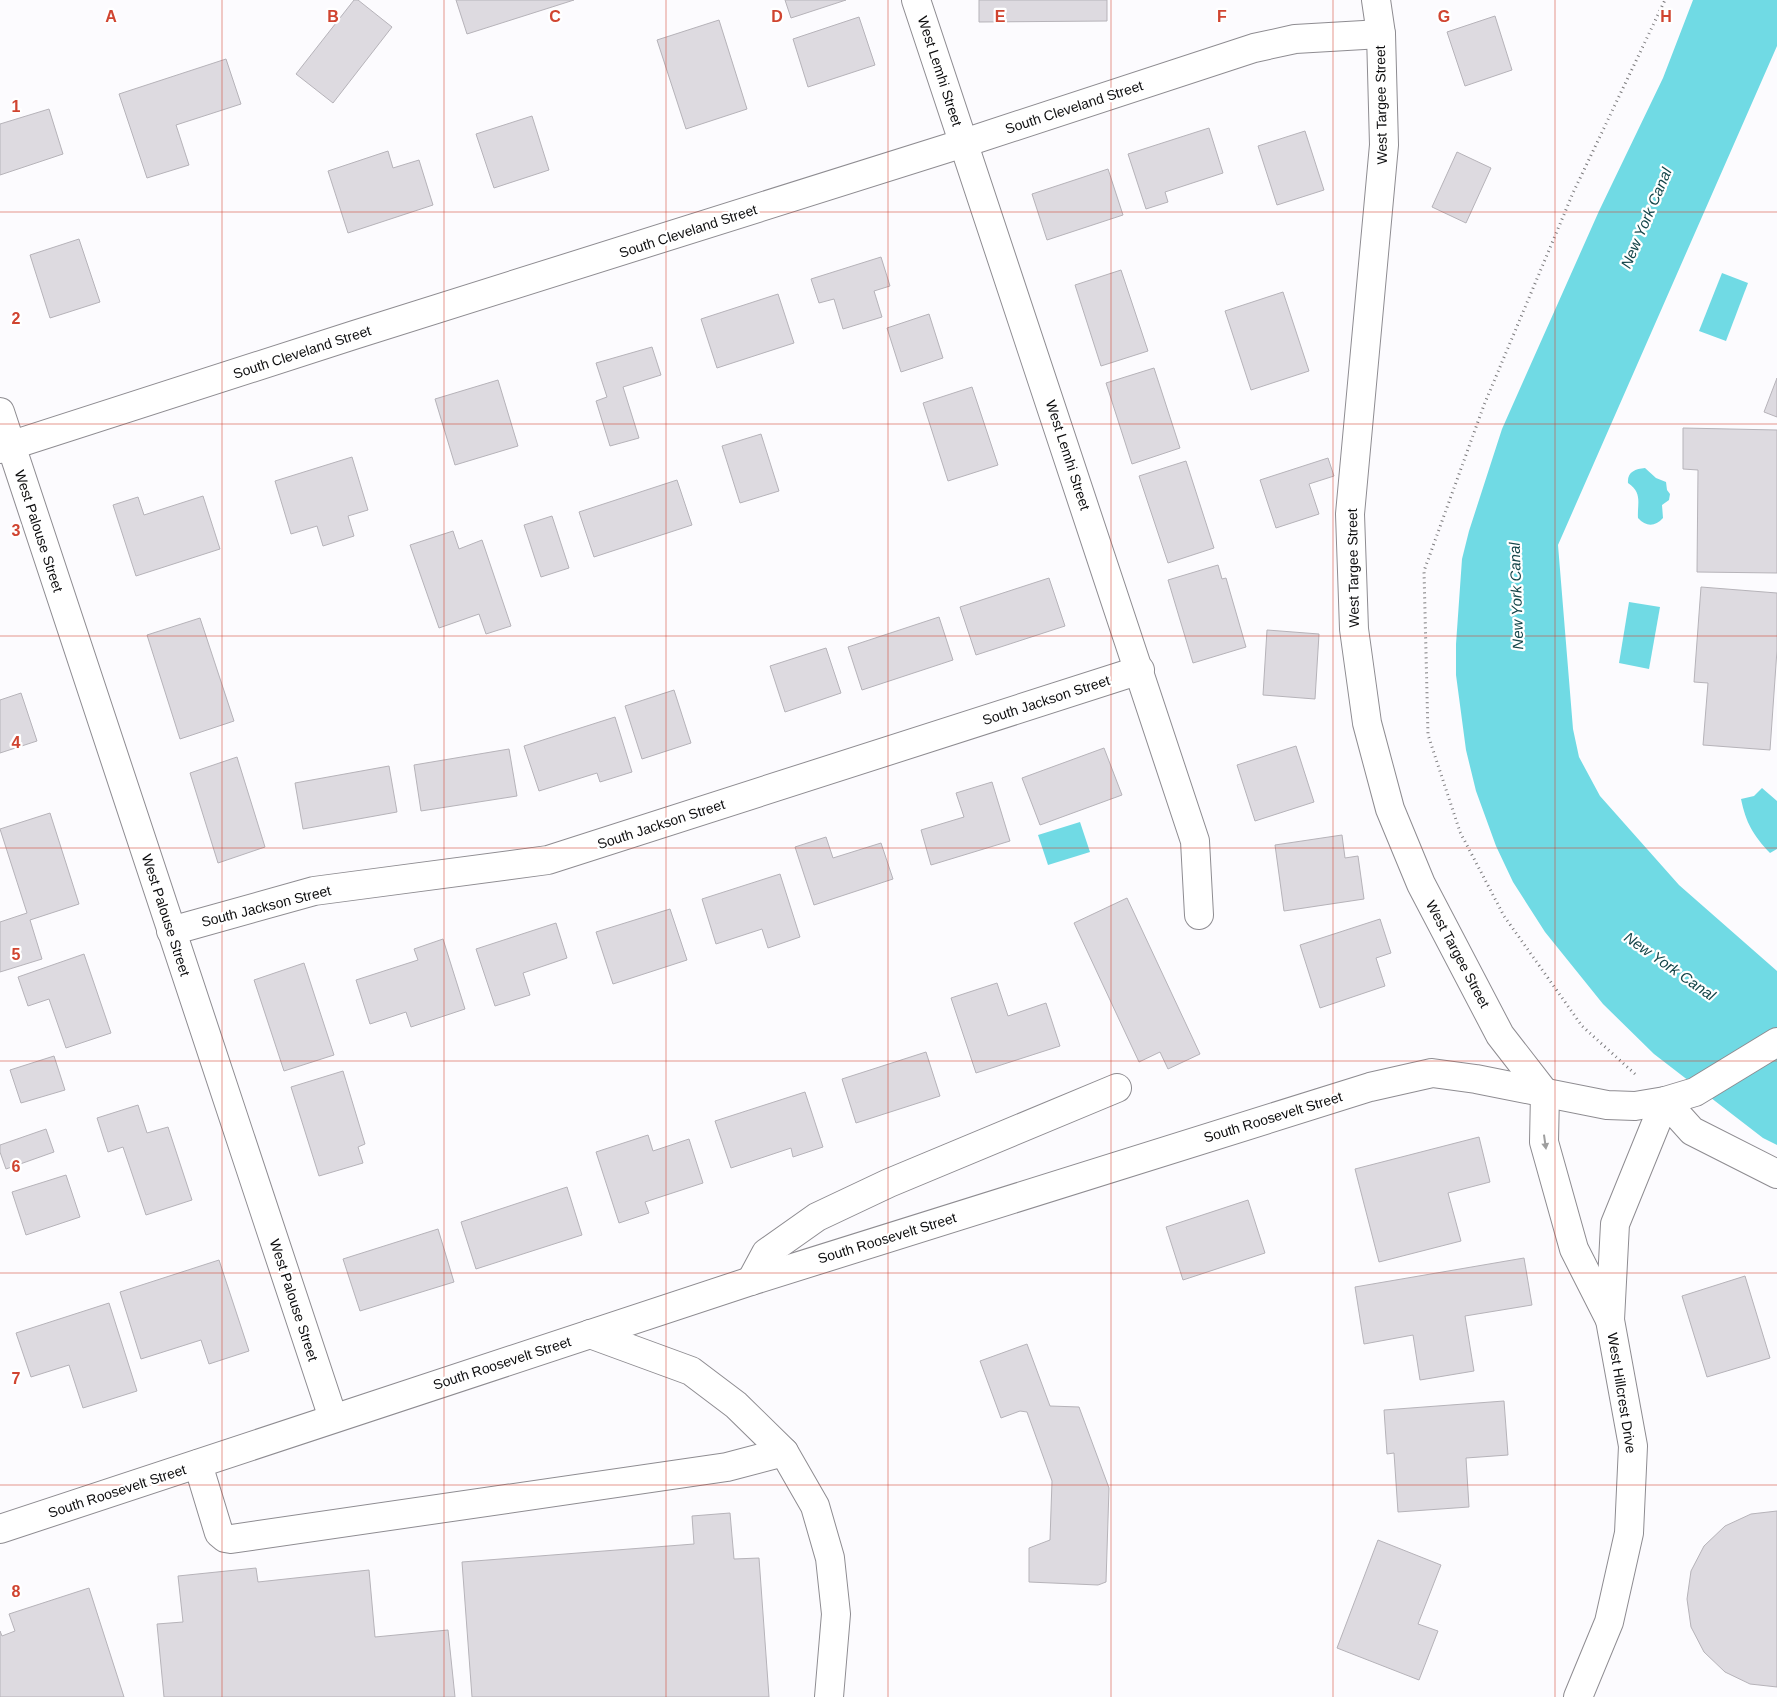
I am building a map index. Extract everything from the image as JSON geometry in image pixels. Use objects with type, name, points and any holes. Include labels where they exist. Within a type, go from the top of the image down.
[{"type":"street","name":"West Lemhi Street","points":[[916,0],[1140,670],[1195,841],[1199,915]]},
{"type":"street","name":"West Targee Street","points":[[1376,0],[1380,34],[1384,146],[1350,514],[1354,629],[1367,723],[1390,808],[1421,884],[1500,1035],[1545,1093]]},
{"type":"street","name":"South Cleveland Street","points":[[5,447],[964,143],[1254,48],[1295,39],[1380,34]]},
{"type":"street","name":"West Palouse Street","points":[[0,412],[5,447],[171,931],[333,1418]]},
{"type":"street","name":"South Jackson Street","points":[[171,931],[314,891],[548,860],[1140,670]]},
{"type":"street","name":"South Roosevelt Street","points":[[0,1529],[750,1281],[1370,1087],[1432,1074],[1476,1079],[1607,1105],[1635,1106],[1665,1101],[1695,1092],[1777,1042]]},
{"type":"street","points":[[750,1281],[766,1254],[817,1217],[889,1183],[1117,1088]]},
{"type":"street","name":"West Hillcrest Drive","points":[[1545,1093],[1544,1142],[1574,1250],[1610,1320]]},
{"type":"street","points":[[1665,1101],[1692,1131],[1777,1174]]},
{"type":"street","name":"West Hillcrest Drive","points":[[1578,1697],[1609,1622],[1630,1533],[1633,1446],[1610,1320],[1614,1224],[1665,1101]]},
{"type":"street","points":[[590,1334],[691,1371],[736,1405],[784,1452],[815,1506],[830,1558],[836,1614],[829,1697]]},
{"type":"street","points":[[198,1464],[219,1533],[225,1538],[232,1539],[727,1467],[784,1452]]},
{"type":"path","points":[[1665,0],[1573,193],[1484,405],[1424,571],[1428,735],[1460,832],[1504,916],[1582,1026],[1665,1101]]},
{"type":"water","name":"New York Canal","points":[[1693,0],[1777,0],[1777,46],[1558,545],[1573,729],[1579,757],[1600,796],[1679,885],[1777,971],[1777,1145],[1763,1138],[1654,1054],[1603,1004],[1545,932],[1513,882],[1496,846],[1476,791],[1466,750],[1456,675],[1456,644],[1462,559],[1469,531],[1502,429],[1599,211],[1663,78]]},
{"type":"water","points":[[1722,273],[1748,283],[1726,341],[1699,331]]},
{"type":"water","points":[[1645,468],[1656,478],[1666,482],[1667,490],[1670,494],[1669,500],[1662,505],[1663,518],[1657,523],[1650,525],[1638,518],[1636,491],[1628,483],[1632,472]]},
{"type":"water","points":[[1629,602],[1660,607],[1649,669],[1619,663]]},
{"type":"water","points":[[1762,788],[1777,801],[1777,849],[1770,853],[1751,828],[1741,799],[1754,796]]},
{"type":"water","points":[[1080,822],[1090,852],[1048,865],[1038,835]]},
{"type":"building","points":[[354,0],[358,0],[392,27],[333,103],[296,74]]},
{"type":"building","points":[[456,0],[574,0],[467,34]]},
{"type":"building","points":[[785,0],[846,0],[791,18]]},
{"type":"building","points":[[979,0],[1107,0],[1107,21],[979,22]]},
{"type":"building","points":[[1495,16],[1512,70],[1465,86],[1447,32]]},
{"type":"building","points":[[859,17],[875,65],[808,87],[793,39]]},
{"type":"building","points":[[719,20],[747,109],[686,129],[657,40]]},
{"type":"building","points":[[226,59],[241,104],[176,125],[189,165],[147,178],[119,94]]},
{"type":"building","points":[[49,109],[63,154],[0,175],[0,124]]},
{"type":"building","points":[[532,116],[549,170],[494,188],[476,134]]},
{"type":"building","points":[[1209,128],[1223,173],[1165,192],[1168,202],[1146,209],[1128,154]]},
{"type":"building","points":[[1305,131],[1324,190],[1277,205],[1258,146]]},
{"type":"building","points":[[388,151],[393,168],[419,160],[433,205],[348,233],[328,171]]},
{"type":"building","points":[[1457,152],[1491,168],[1466,223],[1432,207]]},
{"type":"building","points":[[1108,169],[1123,215],[1047,240],[1032,194]]},
{"type":"building","points":[[79,239],[100,302],[50,318],[30,255]]},
{"type":"building","points":[[881,257],[890,286],[874,291],[882,317],[843,329],[834,299],[819,303],[811,279]]},
{"type":"building","points":[[1121,270],[1148,351],[1101,366],[1075,285]]},
{"type":"building","points":[[1283,292],[1309,371],[1251,390],[1225,311]]},
{"type":"building","points":[[778,294],[794,343],[717,368],[701,319]]},
{"type":"building","points":[[929,314],[943,358],[901,372],[887,328]]},
{"type":"building","points":[[652,347],[661,375],[623,387],[639,438],[610,446],[596,401],[607,397],[596,363]]},
{"type":"building","points":[[1154,368],[1180,448],[1132,464],[1106,383]]},
{"type":"building","points":[[1777,378],[1777,417],[1764,412]]},
{"type":"building","points":[[498,380],[518,446],[455,465],[435,399]]},
{"type":"building","points":[[972,387],[998,465],[948,481],[923,403]]},
{"type":"building","points":[[1683,428],[1777,430],[1777,573],[1697,572],[1698,470],[1683,469]]},
{"type":"building","points":[[761,434],[779,491],[740,503],[722,446]]},
{"type":"building","points":[[352,457],[368,510],[348,516],[354,536],[323,546],[317,526],[291,534],[275,481]]},
{"type":"building","points":[[1328,458],[1334,476],[1309,484],[1319,514],[1276,528],[1260,480]]},
{"type":"building","points":[[1186,461],[1214,548],[1168,563],[1139,476]]},
{"type":"building","points":[[677,480],[692,525],[594,557],[579,512]]},
{"type":"building","points":[[203,496],[220,549],[136,576],[113,505],[138,497],[144,515]]},
{"type":"building","points":[[552,516],[569,568],[541,577],[524,525]]},
{"type":"building","points":[[453,531],[459,549],[482,540],[511,626],[486,634],[479,614],[439,628],[410,545]]},
{"type":"building","points":[[1218,565],[1222,579],[1226,578],[1246,647],[1193,663],[1168,580]]},
{"type":"building","points":[[1049,578],[1065,626],[976,655],[960,607]]},
{"type":"building","points":[[1701,587],[1777,593],[1777,650],[1770,750],[1703,745],[1708,683],[1694,682]]},
{"type":"building","points":[[939,617],[953,660],[862,690],[848,647]]},
{"type":"building","points":[[200,618],[234,721],[180,739],[147,635]]},
{"type":"building","points":[[1267,630],[1319,634],[1315,699],[1263,695]]},
{"type":"building","points":[[826,648],[841,693],[785,712],[770,666]]},
{"type":"building","points":[[674,690],[691,743],[642,759],[625,706]]},
{"type":"building","points":[[21,693],[37,741],[0,753],[0,700]]},
{"type":"building","points":[[615,717],[632,772],[600,782],[597,773],[539,791],[524,746]]},
{"type":"building","points":[[1296,746],[1314,802],[1255,821],[1237,765]]},
{"type":"building","points":[[1104,748],[1122,795],[1040,825],[1022,778]]},
{"type":"building","points":[[509,749],[517,796],[421,811],[414,765]]},
{"type":"building","points":[[237,757],[265,847],[218,863],[190,773]]},
{"type":"building","points":[[389,766],[397,812],[303,829],[295,783]]},
{"type":"building","points":[[992,782],[1010,841],[931,865],[921,830],[964,817],[956,793]]},
{"type":"building","points":[[50,813],[79,904],[30,920],[42,959],[0,972],[0,922],[27,913],[0,829]]},
{"type":"building","points":[[1342,835],[1345,858],[1358,856],[1364,899],[1284,911],[1275,845]]},
{"type":"building","points":[[826,837],[833,858],[881,843],[893,879],[814,905],[795,847]]},
{"type":"building","points":[[780,874],[800,937],[768,948],[762,929],[716,944],[702,899]]},
{"type":"building","points":[[1127,898],[1200,1054],[1168,1069],[1160,1052],[1139,1062],[1074,923]]},
{"type":"building","points":[[670,909],[687,960],[613,984],[596,932]]},
{"type":"building","points":[[1380,919],[1391,953],[1376,958],[1385,986],[1320,1008],[1300,945]]},
{"type":"building","points":[[556,923],[567,958],[523,973],[530,995],[495,1006],[476,949]]},
{"type":"building","points":[[443,939],[465,1009],[411,1027],[406,1012],[370,1024],[356,980],[418,960],[414,949]]},
{"type":"building","points":[[84,954],[111,1033],[66,1048],[49,999],[28,1006],[18,977]]},
{"type":"building","points":[[304,963],[334,1055],[284,1071],[254,980]]},
{"type":"building","points":[[997,983],[1008,1016],[1046,1003],[1060,1046],[976,1073],[951,998]]},
{"type":"building","points":[[926,1052],[940,1096],[856,1123],[842,1079]]},
{"type":"building","points":[[54,1056],[65,1090],[21,1103],[10,1070]]},
{"type":"building","points":[[343,1071],[365,1144],[358,1147],[363,1163],[319,1176],[291,1087]]},
{"type":"building","points":[[805,1092],[823,1147],[793,1157],[791,1148],[731,1168],[715,1121]]},
{"type":"building","points":[[138,1105],[147,1133],[168,1127],[192,1200],[146,1215],[123,1147],[108,1152],[97,1118]]},
{"type":"building","points":[[46,1129],[54,1152],[6,1169],[0,1152],[0,1145]]},
{"type":"building","points":[[648,1135],[653,1151],[689,1139],[703,1183],[645,1202],[649,1213],[619,1223],[596,1152]]},
{"type":"building","points":[[1479,1137],[1490,1182],[1448,1193],[1461,1241],[1379,1262],[1355,1169]]},
{"type":"building","points":[[66,1175],[80,1217],[26,1235],[12,1192]]},
{"type":"building","points":[[567,1187],[582,1235],[476,1269],[461,1222]]},
{"type":"building","points":[[1248,1200],[1265,1253],[1183,1280],[1166,1227]]},
{"type":"building","points":[[438,1229],[454,1282],[360,1311],[343,1259]]},
{"type":"building","points":[[1524,1258],[1532,1305],[1465,1316],[1474,1371],[1420,1380],[1413,1335],[1364,1344],[1355,1287]]},
{"type":"building","points":[[219,1260],[249,1351],[209,1364],[201,1340],[141,1359],[120,1292]]},
{"type":"building","points":[[1745,1276],[1770,1358],[1707,1377],[1682,1296]]},
{"type":"building","points":[[109,1303],[137,1391],[83,1408],[69,1365],[31,1377],[16,1333]]},
{"type":"building","points":[[1027,1344],[1050,1406],[1079,1407],[1109,1488],[1106,1582],[1098,1585],[1029,1582],[1029,1548],[1050,1540],[1052,1481],[1027,1412],[1020,1411],[1001,1418],[980,1361]]},
{"type":"building","points":[[1504,1401],[1508,1455],[1466,1458],[1469,1507],[1398,1512],[1394,1453],[1387,1454],[1384,1410]]},
{"type":"building","points":[[1777,1511],[1777,1687],[1750,1684],[1725,1672],[1704,1652],[1691,1627],[1687,1599],[1691,1571],[1704,1546],[1725,1526],[1751,1514]]},
{"type":"building","points":[[730,1513],[734,1559],[759,1558],[769,1697],[472,1697],[462,1562],[694,1544],[692,1516]]},
{"type":"building","points":[[1378,1540],[1441,1565],[1418,1624],[1438,1631],[1419,1680],[1337,1648]]},
{"type":"building","points":[[256,1568],[258,1582],[369,1570],[375,1637],[448,1630],[455,1697],[164,1697],[157,1624],[183,1622],[178,1576]]},
{"type":"building","points":[[89,1588],[124,1697],[0,1697],[0,1631],[2,1636],[15,1631],[9,1614]]}]
